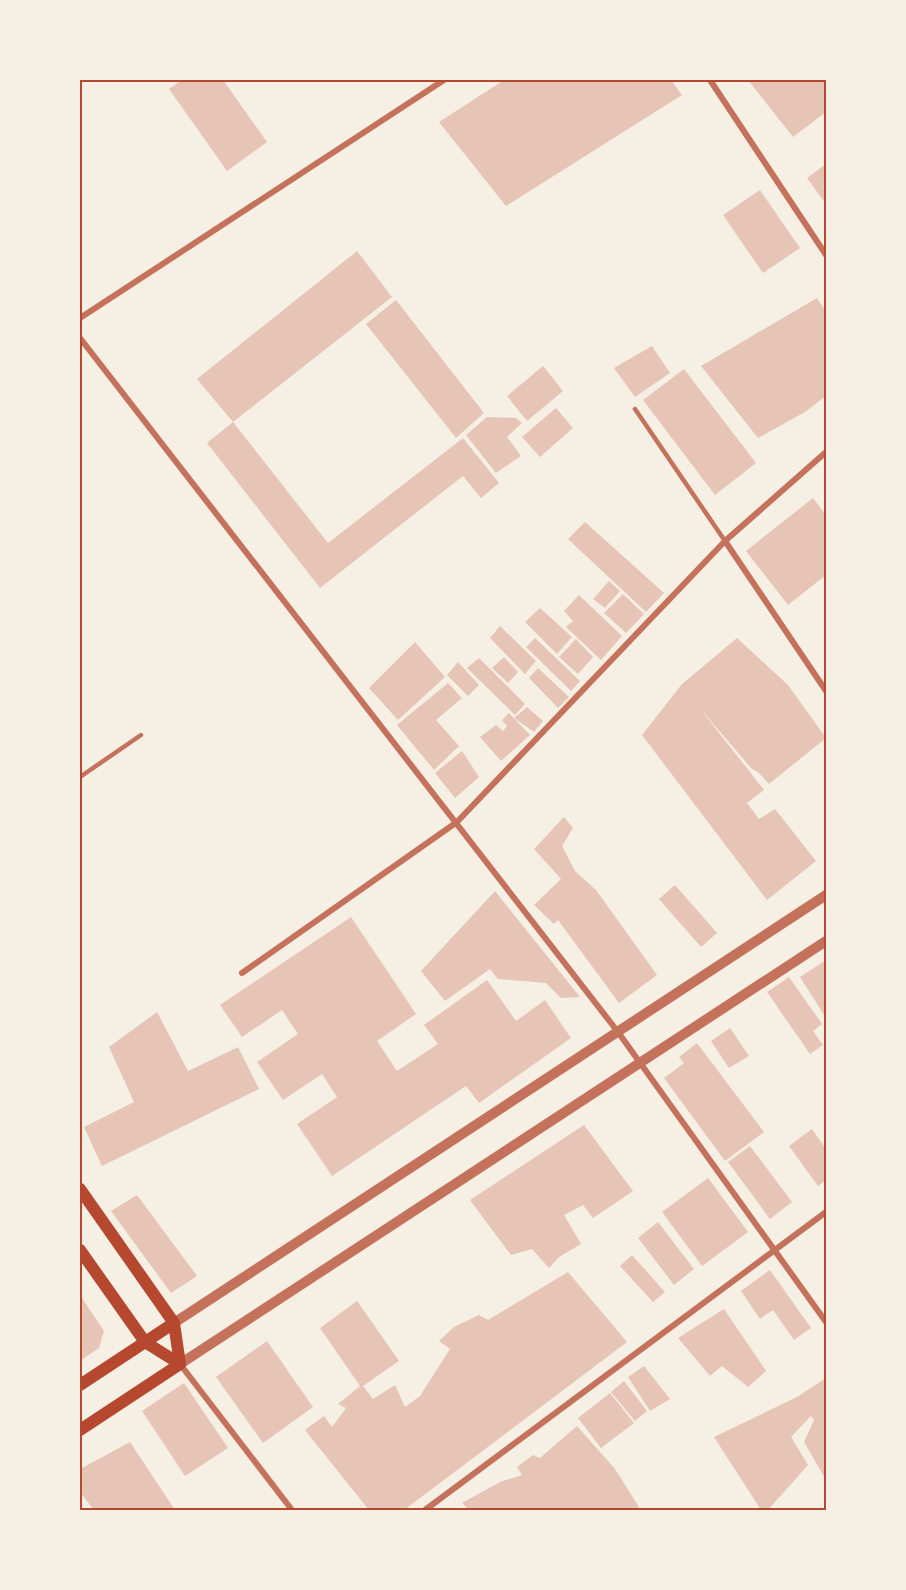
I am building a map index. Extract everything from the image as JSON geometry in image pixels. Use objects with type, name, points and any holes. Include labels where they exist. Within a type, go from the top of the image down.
[{"type":"main road","points":[[80,1189],[174,1323],[180,1364]]},
{"type":"main road","points":[[80,1250],[145,1342],[180,1364]]},
{"type":"main road","points":[[80,1385],[174,1323]]},
{"type":"main road","points":[[80,1430],[180,1364]]},
{"type":"street","points":[[80,318],[444,80]]},
{"type":"street","points":[[710,80],[826,255]]},
{"type":"street","points":[[80,338],[618,1032],[826,1322]]},
{"type":"street","points":[[242,973],[457,822],[725,541],[826,452]]},
{"type":"street","points":[[725,541],[826,691]]},
{"type":"street","points":[[174,1323],[826,895]]},
{"type":"street","points":[[292,1510],[180,1364],[826,941]]},
{"type":"street","points":[[425,1510],[776,1252],[826,1212]]},
{"type":"lane","points":[[635,409],[725,541]]},
{"type":"lane","points":[[80,777],[141,735]]},
{"type":"building","points":[[182,80],[223,80],[267,142],[227,171],[169,89]]},
{"type":"building","points":[[504,80],[671,80],[682,95],[506,206],[439,122]]},
{"type":"building","points":[[748,80],[826,80],[826,112],[793,137]]},
{"type":"building","points":[[826,164],[826,204],[807,178]]},
{"type":"building","points":[[760,190],[800,248],[763,273],[723,215]]},
{"type":"building","points":[[357,251],[392,297],[233,422],[197,379]]},
{"type":"building","points":[[817,298],[826,312],[826,396],[805,412],[758,438],[701,366]]},
{"type":"building","points":[[396,300],[484,413],[456,438],[366,324]]},
{"type":"building","points":[[652,346],[670,373],[635,397],[614,368]]},
{"type":"building","points":[[543,366],[563,391],[527,421],[507,396]]},
{"type":"building","points":[[684,369],[756,463],[715,495],[643,400]]},
{"type":"building","points":[[556,408],[573,428],[540,457],[522,437]]},
{"type":"building","points":[[487,417],[516,418],[522,423],[507,437],[521,456],[496,473],[466,435]]},
{"type":"building","points":[[233,422],[328,543],[463,438],[499,483],[481,498],[463,476],[320,588],[207,443]]},
{"type":"building","points":[[813,498],[826,515],[826,575],[788,605],[746,551]]},
{"type":"building","points":[[585,522],[664,593],[646,612],[568,539]]},
{"type":"building","points":[[609,581],[620,591],[605,608],[593,599]]},
{"type":"building","points":[[623,594],[644,614],[626,633],[604,613]]},
{"type":"building","points":[[579,595],[622,636],[601,660],[566,627],[573,621],[564,611]]},
{"type":"building","points":[[540,608],[572,637],[557,654],[525,622]]},
{"type":"building","points":[[500,626],[536,661],[525,674],[490,638]]},
{"type":"building","points":[[535,638],[580,681],[571,691],[526,647]]},
{"type":"building","points":[[737,638],[788,685],[826,738],[769,784],[751,768],[698,706],[764,790],[747,803],[759,819],[775,809],[816,861],[767,900],[642,735],[682,684]]},
{"type":"building","points":[[576,639],[593,657],[578,674],[559,657]]},
{"type":"building","points":[[415,642],[445,677],[398,720],[369,688]]},
{"type":"building","points":[[504,657],[518,672],[508,683],[492,668]]},
{"type":"building","points":[[479,658],[525,704],[515,715],[467,668]]},
{"type":"building","points":[[458,662],[479,685],[468,696],[447,675]]},
{"type":"building","points":[[538,668],[569,697],[558,708],[529,678]]},
{"type":"building","points":[[448,683],[462,698],[436,720],[459,746],[434,770],[397,725]]},
{"type":"building","points":[[527,707],[543,721],[534,732],[514,718]]},
{"type":"building","points":[[509,713],[530,735],[501,761],[480,737],[496,725],[503,731],[507,726],[502,720]]},
{"type":"building","points":[[462,751],[479,777],[455,798],[435,773]]},
{"type":"building","points":[[564,817],[573,828],[562,846],[575,871],[596,890],[657,975],[619,1003],[558,920],[554,924],[534,905],[561,879],[534,849]]},
{"type":"building","points":[[675,885],[717,933],[701,947],[659,899]]},
{"type":"building","points":[[495,891],[580,997],[561,998],[546,983],[498,979],[490,969],[445,1001],[421,971]]},
{"type":"building","points":[[351,917],[416,1014],[377,1041],[397,1071],[438,1044],[424,1025],[487,980],[516,1021],[545,1000],[571,1038],[479,1103],[466,1086],[332,1176],[297,1124],[337,1097],[322,1074],[283,1100],[257,1062],[298,1034],[282,1010],[242,1037],[220,1005]]},
{"type":"building","points":[[826,960],[826,1018],[800,977]]},
{"type":"building","points":[[789,977],[822,1024],[813,1031],[823,1045],[810,1054],[767,992]]},
{"type":"building","points":[[157,1012],[188,1071],[238,1047],[259,1089],[102,1166],[84,1127],[134,1102],[109,1047]]},
{"type":"building","points":[[730,1028],[749,1056],[729,1068],[711,1041]]},
{"type":"building","points":[[697,1043],[764,1132],[725,1161],[664,1078],[684,1063],[679,1057]]},
{"type":"building","points":[[584,1125],[633,1191],[593,1218],[583,1205],[564,1215],[581,1244],[559,1257],[549,1268],[532,1249],[511,1255],[470,1200]]},
{"type":"building","points":[[812,1129],[826,1149],[826,1180],[818,1186],[789,1146]]},
{"type":"building","points":[[750,1146],[792,1202],[770,1219],[728,1162]]},
{"type":"building","points":[[708,1178],[748,1232],[702,1266],[662,1212]]},
{"type":"building","points":[[137,1195],[197,1276],[171,1293],[111,1211]]},
{"type":"building","points":[[658,1222],[694,1269],[674,1285],[638,1238]]},
{"type":"building","points":[[632,1255],[665,1292],[653,1302],[620,1266]]},
{"type":"building","points":[[770,1270],[811,1328],[794,1340],[773,1310],[760,1319],[741,1291]]},
{"type":"building","points":[[568,1272],[627,1342],[404,1510],[369,1510],[305,1430],[324,1416],[332,1427],[346,1408],[338,1404],[360,1386],[320,1328],[357,1301],[399,1361],[363,1386],[373,1399],[395,1385],[405,1407],[420,1396],[450,1349],[439,1341],[454,1327],[479,1315],[488,1320]]},
{"type":"building","points":[[80,1295],[104,1331],[99,1348],[80,1361]]},
{"type":"building","points":[[724,1309],[766,1371],[748,1387],[722,1366],[710,1376],[678,1338]]},
{"type":"building","points":[[267,1341],[313,1407],[263,1443],[216,1377]]},
{"type":"building","points":[[644,1366],[670,1399],[650,1411],[628,1377]]},
{"type":"building","points":[[826,1378],[826,1480],[804,1442],[814,1420],[811,1416],[791,1437],[808,1465],[768,1510],[761,1510],[714,1437],[797,1397]]},
{"type":"building","points":[[624,1381],[647,1411],[635,1421],[611,1392]]},
{"type":"building","points":[[184,1383],[228,1448],[185,1476],[142,1411]]},
{"type":"building","points":[[610,1393],[634,1423],[601,1448],[578,1418]]},
{"type":"building","points":[[577,1426],[615,1469],[639,1507],[635,1510],[469,1510],[462,1503],[500,1482],[522,1475],[517,1467],[533,1455],[540,1458]]},
{"type":"building","points":[[130,1442],[175,1510],[94,1510],[80,1492],[80,1469]]}]
